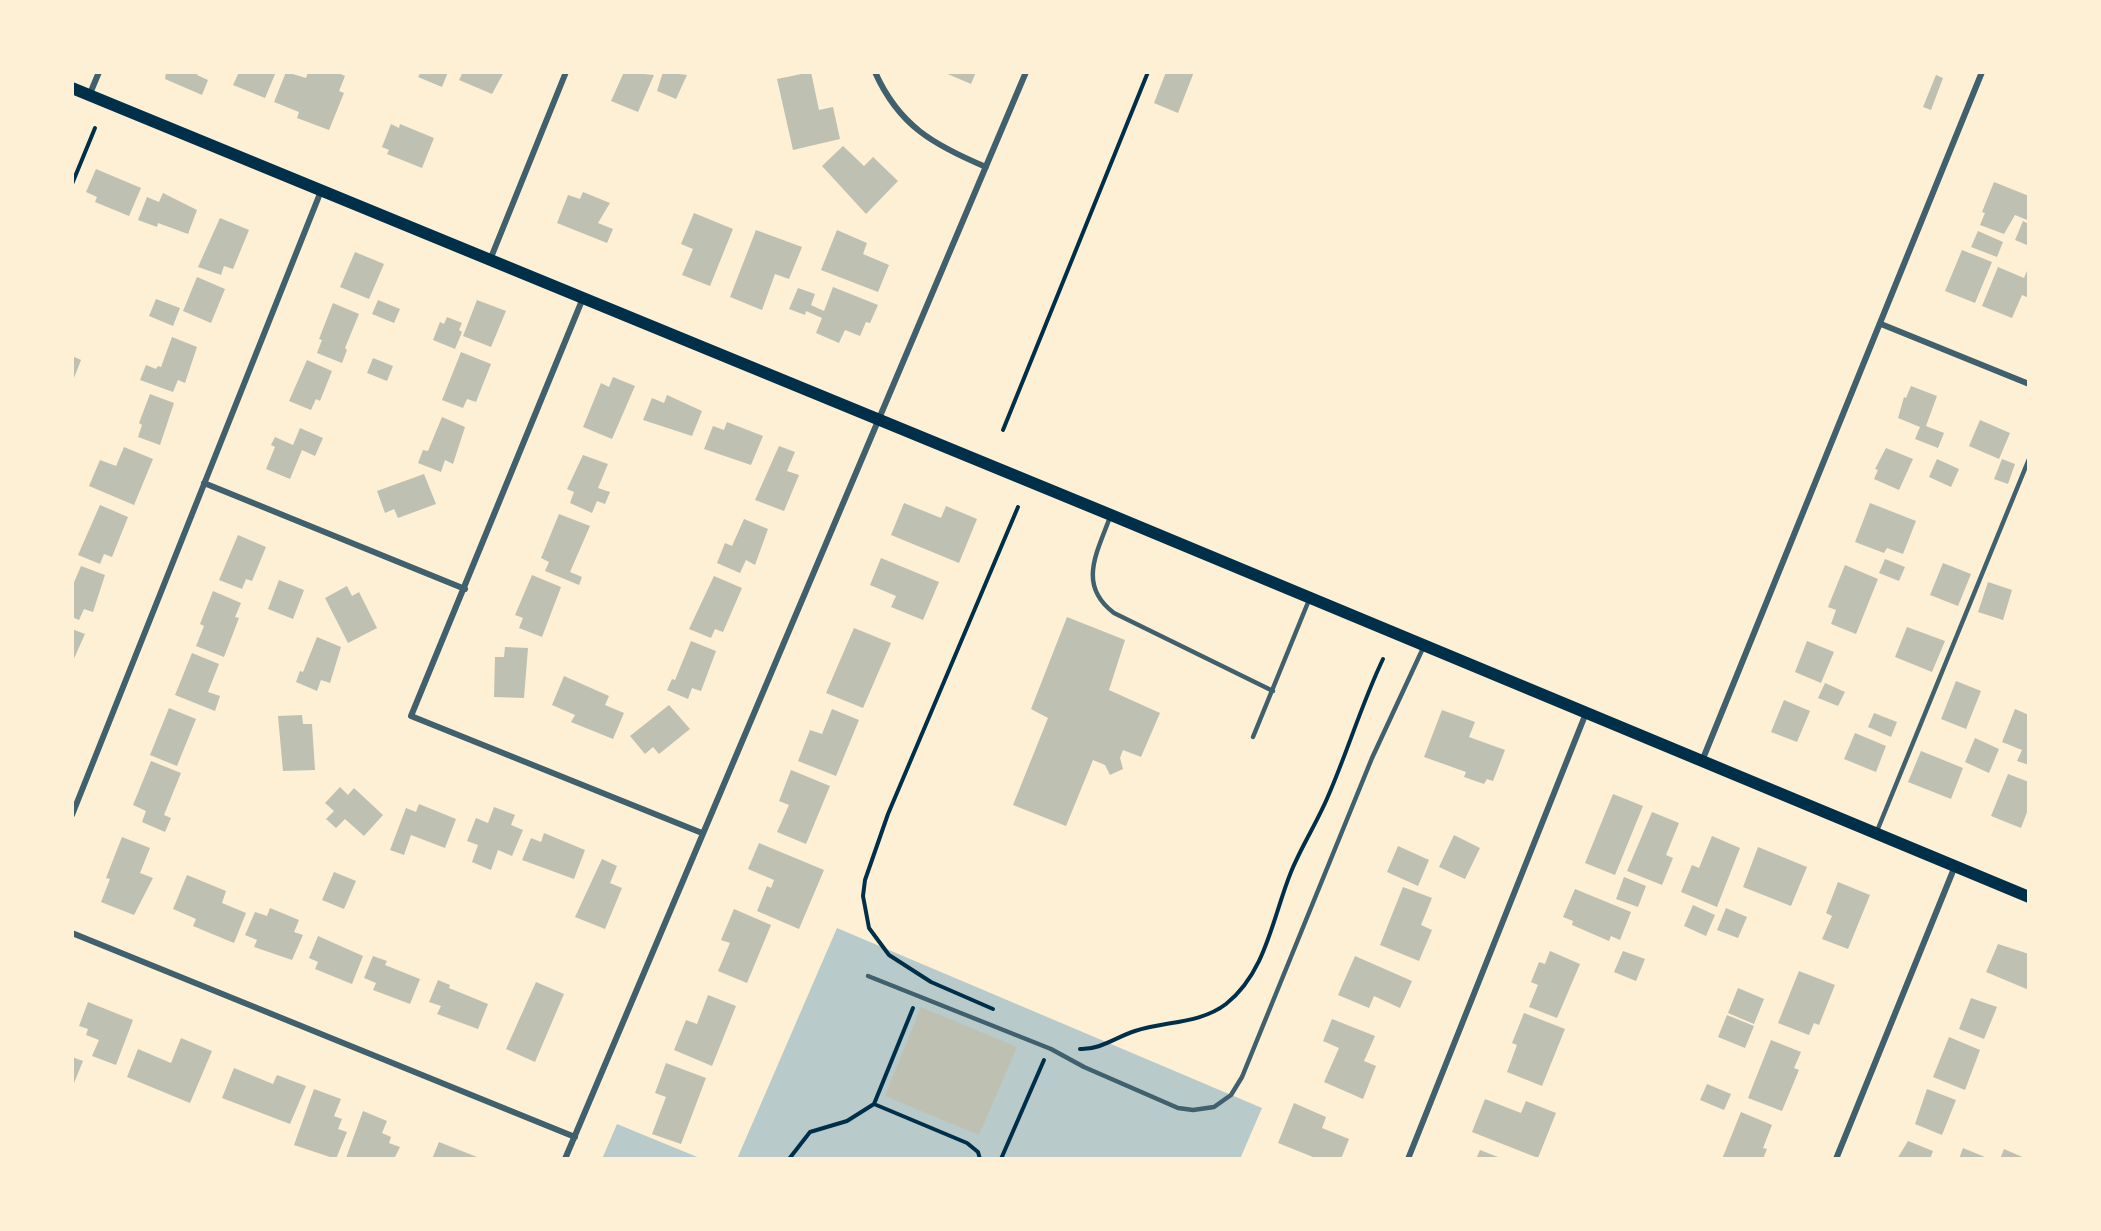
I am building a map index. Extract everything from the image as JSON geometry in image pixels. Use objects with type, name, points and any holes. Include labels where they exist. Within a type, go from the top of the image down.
[{"type":"main road","points":[[72,88],[1111,514],[2029,897]]},
{"type":"street","points":[[90,96],[99,72]]},
{"type":"street","points":[[490,260],[566,72]]},
{"type":"street","points":[[875,72],[895,108],[914,128],[943,148],[986,167]]},
{"type":"street","points":[[565,1159],[1026,72]]},
{"type":"street","points":[[1702,761],[1982,72]]},
{"type":"street","points":[[72,815],[321,190]]},
{"type":"street","points":[[584,297],[411,716],[702,833]]},
{"type":"street","points":[[1881,324],[2029,384]]},
{"type":"street","points":[[204,483],[465,589]]},
{"type":"street","points":[[1408,1159],[1586,714]]},
{"type":"street","points":[[1836,1159],[1955,866]]},
{"type":"street","points":[[72,933],[575,1137]]},
{"type":"lane","points":[[1876,833],[2029,459]]},
{"type":"lane","points":[[1111,514],[1093,566],[1092,580],[1102,604],[1114,613],[1273,691]]},
{"type":"lane","points":[[1253,737],[1310,598]]},
{"type":"lane","points":[[868,976],[1049,1048],[1084,1067],[1178,1108],[1205,1110],[1223,1102],[1231,1095],[1242,1077],[1372,758],[1424,646]]},
{"type":"path","points":[[1002,430],[1148,72]]},
{"type":"path","points":[[72,184],[95,128]]},
{"type":"path","points":[[997,1011],[931,982],[890,955],[869,928],[863,896],[865,880],[888,814],[1018,507]]},
{"type":"path","points":[[1074,1049],[1094,1049],[1135,1031],[1208,1014],[1236,996],[1260,959],[1284,890],[1329,795],[1383,659]]},
{"type":"path","points":[[789,1159],[810,1132],[847,1121],[874,1104],[918,996]]},
{"type":"path","points":[[1001,1159],[1049,1048]]},
{"type":"path","points":[[874,1104],[967,1143],[978,1152],[980,1159]]},
{"type":"shaded area","points":[[837,928],[1262,1108],[1240,1159],[737,1159]]},
{"type":"shaded area","points":[[617,1124],[702,1159],[602,1159]]},
{"type":"building","points":[[166,72],[199,72],[197,75],[208,80],[202,95],[165,79]]},
{"type":"building","points":[[239,72],[276,72],[265,98],[233,85]]},
{"type":"building","points":[[286,72],[306,78],[308,72],[336,72],[345,76],[339,91],[344,93],[329,130],[297,118],[299,112],[274,102]]},
{"type":"building","points":[[421,72],[448,72],[442,87],[418,77]]},
{"type":"building","points":[[463,72],[504,72],[492,94],[459,80]]},
{"type":"building","points":[[624,72],[654,75],[638,112],[611,101]]},
{"type":"building","points":[[663,72],[687,75],[676,99],[657,91]]},
{"type":"building","points":[[811,72],[819,110],[833,107],[840,139],[793,150],[777,79]]},
{"type":"building","points":[[943,72],[976,72],[971,84]]},
{"type":"building","points":[[1166,72],[1194,72],[1178,113],[1154,103]]},
{"type":"building","points":[[1936,75],[1943,78],[1931,110],[1923,107]]},
{"type":"building","points":[[391,124],[399,128],[400,124],[434,138],[422,168],[387,154],[389,150],[382,147]]},
{"type":"building","points":[[843,146],[864,166],[873,157],[898,181],[866,214],[822,166]]},
{"type":"building","points":[[96,169],[141,188],[129,216],[95,202],[97,197],[86,192]]},
{"type":"building","points":[[1994,182],[2029,196],[2027,220],[2015,215],[2004,234],[1980,225],[1985,213],[1982,212]]},
{"type":"building","points":[[583,192],[610,203],[598,223],[613,229],[607,243],[557,223],[568,195],[580,199]]},
{"type":"building","points":[[163,193],[197,210],[188,234],[158,223],[157,227],[138,220],[147,197],[159,202]]},
{"type":"building","points":[[694,213],[733,229],[710,286],[682,275],[693,249],[681,244]]},
{"type":"building","points":[[220,218],[249,230],[233,269],[224,266],[221,275],[198,267]]},
{"type":"building","points":[[2023,221],[2029,224],[2029,246],[2015,240]]},
{"type":"building","points":[[756,230],[802,247],[789,279],[775,274],[762,310],[730,297]]},
{"type":"building","points":[[837,230],[867,243],[863,254],[889,265],[878,292],[821,270]]},
{"type":"building","points":[[1978,231],[2003,242],[1997,257],[1971,247]]},
{"type":"building","points":[[1962,250],[1992,262],[1975,303],[1945,291]]},
{"type":"building","points":[[355,252],[384,264],[369,299],[340,287]]},
{"type":"building","points":[[2029,266],[2029,298],[2022,295],[2012,318],[1982,306],[1998,267],[2024,278]]},
{"type":"building","points":[[197,277],[225,289],[211,323],[183,311]]},
{"type":"building","points":[[833,287],[878,305],[870,323],[866,322],[860,336],[845,330],[839,343],[816,333],[822,318],[806,311],[805,315],[789,309],[798,288],[815,294],[811,305],[824,311]]},
{"type":"building","points":[[156,299],[180,308],[173,326],[149,316]]},
{"type":"building","points":[[378,300],[400,309],[394,323],[372,314]]},
{"type":"building","points":[[477,300],[506,311],[491,347],[463,336]]},
{"type":"building","points":[[333,303],[359,314],[345,348],[347,350],[342,363],[317,353],[322,340],[319,339]]},
{"type":"building","points":[[447,317],[462,323],[459,330],[462,332],[455,349],[433,340],[440,322],[444,324]]},
{"type":"building","points":[[172,337],[197,347],[185,383],[178,380],[173,392],[140,380],[146,365],[156,369],[158,366],[161,367]]},
{"type":"building","points":[[461,352],[491,364],[476,402],[467,399],[463,408],[442,400]]},
{"type":"building","points":[[72,356],[81,360],[72,383]]},
{"type":"building","points":[[373,358],[393,366],[387,381],[367,373]]},
{"type":"building","points":[[307,360],[332,371],[320,401],[316,399],[311,410],[289,401]]},
{"type":"building","points":[[613,377],[635,386],[612,439],[583,427],[601,383],[609,387]]},
{"type":"building","points":[[1911,386],[1937,396],[1926,426],[1944,433],[1938,448],[1915,439],[1920,427],[1898,418],[1904,397],[1906,398]]},
{"type":"building","points":[[150,394],[174,403],[160,445],[138,437],[142,425],[139,423]]},
{"type":"building","points":[[667,395],[702,411],[692,436],[643,420],[652,398],[664,403]]},
{"type":"building","points":[[442,417],[465,427],[453,464],[445,460],[441,472],[418,463],[423,450],[428,451]]},
{"type":"building","points":[[1980,420],[2010,433],[1999,459],[1969,446]]},
{"type":"building","points":[[727,422],[763,436],[751,465],[704,449],[713,426],[724,430]]},
{"type":"building","points":[[300,428],[323,438],[315,456],[302,450],[290,479],[266,469],[275,447],[271,445],[275,437],[293,445]]},
{"type":"building","points":[[779,446],[795,452],[787,471],[799,475],[784,511],[755,500]]},
{"type":"building","points":[[124,447],[153,459],[134,505],[89,486],[100,460],[116,466]]},
{"type":"building","points":[[1886,448],[1913,459],[1899,490],[1874,479],[1878,470],[1875,469]]},
{"type":"building","points":[[583,455],[608,464],[598,488],[610,492],[605,504],[597,501],[592,513],[570,503],[574,492],[567,489]]},
{"type":"building","points":[[1937,459],[1959,469],[1951,487],[1929,477]]},
{"type":"building","points":[[2002,459],[2015,464],[2008,484],[1994,479]]},
{"type":"building","points":[[424,474],[436,504],[398,518],[394,509],[385,513],[377,491]]},
{"type":"building","points":[[904,503],[941,518],[946,506],[977,519],[959,563],[891,535]]},
{"type":"building","points":[[1870,503],[1916,521],[1903,554],[1887,548],[1884,553],[1855,542]]},
{"type":"building","points":[[100,505],[128,517],[112,557],[104,554],[100,564],[78,555]]},
{"type":"building","points":[[559,514],[590,526],[570,572],[582,577],[579,585],[545,571],[549,562],[541,558]]},
{"type":"building","points":[[744,519],[768,529],[755,565],[746,560],[740,573],[717,563],[725,543],[732,546]]},
{"type":"building","points":[[238,535],[266,547],[252,581],[246,579],[242,589],[219,580]]},
{"type":"building","points":[[881,558],[939,582],[923,620],[891,607],[896,596],[870,585]]},
{"type":"building","points":[[1885,559],[1905,567],[1899,581],[1879,573]]},
{"type":"building","points":[[1943,563],[1971,574],[1958,606],[1930,595]]},
{"type":"building","points":[[1845,565],[1878,579],[1856,634],[1831,624],[1836,610],[1828,607]]},
{"type":"building","points":[[81,566],[105,575],[93,612],[84,609],[79,620],[72,617],[72,587]]},
{"type":"building","points":[[532,575],[561,587],[542,637],[519,628],[523,618],[515,615]]},
{"type":"building","points":[[714,576],[742,588],[723,632],[715,629],[711,638],[689,629]]},
{"type":"building","points":[[279,580],[304,590],[293,619],[268,609]]},
{"type":"building","points":[[1988,582],[2012,590],[2003,620],[1978,612]]},
{"type":"building","points":[[347,586],[352,596],[359,592],[377,628],[348,643],[325,598]]},
{"type":"building","points":[[213,591],[241,603],[235,617],[239,618],[224,657],[196,646],[204,626],[200,624]]},
{"type":"building","points":[[1067,617],[1125,640],[1109,690],[1160,713],[1141,757],[1123,750],[1120,758],[1123,769],[1110,775],[1105,765],[1093,760],[1066,826],[1013,805],[1048,718],[1031,709]]},
{"type":"building","points":[[1907,627],[1945,641],[1932,672],[1895,657]]},
{"type":"building","points":[[854,628],[891,643],[863,708],[826,693]]},
{"type":"building","points":[[72,629],[85,634],[72,663]]},
{"type":"building","points":[[317,637],[341,647],[330,683],[321,680],[317,691],[296,682],[300,671],[303,672]]},
{"type":"building","points":[[691,641],[716,651],[701,691],[692,688],[688,699],[667,690],[672,679],[675,680]]},
{"type":"building","points":[[1807,641],[1834,652],[1821,683],[1795,672]]},
{"type":"building","points":[[505,647],[528,648],[524,698],[494,697],[495,657],[504,657]]},
{"type":"building","points":[[192,653],[219,664],[208,692],[220,696],[215,711],[175,695]]},
{"type":"building","points":[[564,676],[609,696],[605,705],[624,713],[613,739],[571,722],[575,715],[552,705]]},
{"type":"building","points":[[1956,681],[1981,691],[1966,729],[1941,719]]},
{"type":"building","points":[[1825,683],[1845,692],[1838,706],[1818,698]]},
{"type":"building","points":[[1784,700],[1810,711],[1797,742],[1771,732]]},
{"type":"building","points":[[669,705],[690,729],[659,754],[653,747],[645,754],[630,736]]},
{"type":"building","points":[[169,708],[196,719],[177,766],[150,755]]},
{"type":"building","points":[[832,709],[859,720],[836,776],[798,761],[810,730],[822,734]]},
{"type":"building","points":[[2015,709],[2029,715],[2029,765],[2017,761],[2022,750],[2002,742]]},
{"type":"building","points":[[1442,710],[1475,722],[1469,737],[1505,750],[1493,781],[1487,779],[1484,784],[1464,777],[1466,772],[1424,757]]},
{"type":"building","points":[[1874,713],[1897,722],[1891,737],[1868,727]]},
{"type":"building","points":[[302,715],[303,724],[312,724],[315,770],[283,771],[278,716]]},
{"type":"building","points":[[1855,733],[1886,746],[1876,772],[1844,759]]},
{"type":"building","points":[[1975,738],[1999,749],[1989,773],[1965,762]]},
{"type":"building","points":[[1921,751],[1963,768],[1951,799],[1908,782]]},
{"type":"building","points":[[151,761],[181,773],[164,815],[171,818],[165,832],[142,822],[146,811],[133,805]]},
{"type":"building","points":[[791,770],[830,786],[806,844],[777,832],[789,805],[779,801]]},
{"type":"building","points":[[2008,774],[2029,782],[2029,807],[2021,828],[1991,816]]},
{"type":"building","points":[[340,787],[348,795],[354,788],[383,815],[364,836],[345,819],[336,828],[326,819],[334,811],[325,803]]},
{"type":"building","points":[[1613,794],[1643,806],[1615,875],[1585,863]]},
{"type":"building","points":[[419,804],[456,819],[445,848],[411,835],[404,855],[390,850],[406,808],[416,812]]},
{"type":"building","points":[[494,807],[515,815],[511,825],[523,830],[512,856],[498,850],[491,870],[472,862],[478,845],[467,841],[476,818],[488,823]]},
{"type":"building","points":[[1652,812],[1679,823],[1666,855],[1673,858],[1662,885],[1627,871]]},
{"type":"building","points":[[544,833],[585,850],[574,879],[522,860],[531,838],[541,842]]},
{"type":"building","points":[[1454,835],[1480,848],[1465,879],[1439,867]]},
{"type":"building","points":[[1712,836],[1740,848],[1717,907],[1681,892],[1692,865],[1699,868]]},
{"type":"building","points":[[122,837],[150,848],[140,873],[153,878],[134,915],[101,902],[110,879],[106,878]]},
{"type":"building","points":[[759,843],[824,870],[799,929],[757,911],[767,886],[771,888],[774,880],[748,869]]},
{"type":"building","points":[[1398,846],[1429,860],[1418,886],[1387,872]]},
{"type":"building","points":[[1758,847],[1807,867],[1791,906],[1743,887]]},
{"type":"building","points":[[602,859],[617,866],[610,883],[622,888],[605,929],[575,917]]},
{"type":"building","points":[[334,872],[356,881],[344,909],[322,900]]},
{"type":"building","points":[[187,875],[226,891],[222,903],[246,913],[234,943],[193,926],[196,919],[173,909]]},
{"type":"building","points":[[1624,877],[1646,886],[1638,907],[1616,899]]},
{"type":"building","points":[[1838,882],[1870,895],[1848,949],[1822,939],[1832,916],[1826,913]]},
{"type":"building","points":[[1403,887],[1432,898],[1421,925],[1432,930],[1419,961],[1380,945]]},
{"type":"building","points":[[1575,889],[1631,912],[1620,940],[1611,936],[1609,941],[1572,925],[1573,921],[1563,917]]},
{"type":"building","points":[[1693,905],[1715,915],[1706,936],[1684,926]]},
{"type":"building","points":[[270,908],[299,920],[294,932],[303,935],[292,960],[254,947],[257,940],[245,935],[255,912],[267,916]]},
{"type":"building","points":[[1726,908],[1747,917],[1738,938],[1717,930]]},
{"type":"building","points":[[734,909],[771,925],[747,983],[718,971],[730,943],[721,940]]},
{"type":"building","points":[[318,936],[363,956],[352,984],[315,969],[318,962],[309,958]]},
{"type":"building","points":[[1998,944],[2029,954],[2029,990],[1986,972]]},
{"type":"building","points":[[1550,951],[1580,964],[1557,1018],[1529,1007],[1538,985],[1531,982],[1539,962],[1545,964]]},
{"type":"building","points":[[1623,951],[1645,959],[1636,981],[1614,972]]},
{"type":"building","points":[[373,956],[387,961],[385,965],[420,979],[410,1004],[373,990],[376,983],[364,978]]},
{"type":"building","points":[[1355,956],[1412,981],[1400,1008],[1374,996],[1369,1008],[1338,995]]},
{"type":"building","points":[[1799,971],[1835,985],[1819,1025],[1814,1023],[1809,1035],[1778,1023]]},
{"type":"building","points":[[438,980],[450,985],[449,988],[488,1004],[478,1029],[437,1014],[441,1006],[429,1002]]},
{"type":"building","points":[[536,982],[564,994],[535,1062],[506,1049]]},
{"type":"building","points":[[1738,988],[1764,999],[1754,1024],[1728,1013]]},
{"type":"building","points":[[708,995],[736,1006],[712,1066],[674,1050],[686,1020],[697,1024]]},
{"type":"building","points":[[1971,998],[1997,1007],[1984,1039],[1959,1029]]},
{"type":"building","points":[[88,1002],[133,1020],[116,1065],[92,1056],[99,1040],[86,1035],[88,1029],[79,1026]]},
{"type":"building","points":[[921,1007],[1017,1047],[979,1135],[885,1096]]},
{"type":"building","points":[[1524,1013],[1565,1029],[1542,1086],[1507,1072],[1517,1045],[1512,1043]]},
{"type":"building","points":[[1727,1015],[1754,1026],[1745,1048],[1718,1037]]},
{"type":"building","points":[[1332,1019],[1375,1036],[1364,1061],[1376,1066],[1363,1099],[1324,1082],[1339,1048],[1323,1041]]},
{"type":"building","points":[[1949,1037],[1980,1050],[1965,1090],[1933,1077]]},
{"type":"building","points":[[181,1038],[212,1051],[190,1103],[127,1077],[138,1049],[171,1063]]},
{"type":"building","points":[[1771,1040],[1801,1052],[1794,1068],[1799,1070],[1782,1111],[1748,1098]]},
{"type":"building","points":[[72,1057],[83,1061],[72,1088]]},
{"type":"building","points":[[666,1063],[706,1078],[681,1144],[652,1134],[666,1097],[655,1093]]},
{"type":"building","points":[[234,1068],[273,1084],[277,1075],[306,1086],[290,1124],[222,1098]]},
{"type":"building","points":[[1707,1084],[1731,1094],[1724,1110],[1700,1100]]},
{"type":"building","points":[[314,1089],[341,1099],[334,1116],[342,1119],[338,1129],[347,1132],[336,1159],[294,1145]]},
{"type":"building","points":[[1927,1089],[1956,1100],[1942,1135],[1915,1124]]},
{"type":"building","points":[[1485,1099],[1521,1113],[1526,1101],[1556,1113],[1538,1158],[1472,1132]]},
{"type":"building","points":[[1294,1103],[1326,1117],[1322,1128],[1349,1139],[1341,1159],[1318,1159],[1278,1143]]},
{"type":"building","points":[[363,1111],[387,1121],[382,1133],[391,1137],[389,1143],[400,1147],[394,1159],[346,1158]]},
{"type":"building","points":[[1741,1112],[1772,1125],[1763,1148],[1767,1149],[1763,1159],[1722,1159]]},
{"type":"building","points":[[1908,1141],[1933,1151],[1930,1159],[1897,1159]]},
{"type":"building","points":[[439,1142],[477,1157],[476,1159],[432,1159]]},
{"type":"building","points":[[1963,1148],[1985,1157],[1984,1159],[1959,1159]]},
{"type":"building","points":[[2004,1149],[2027,1159],[2000,1159]]},
{"type":"building","points":[[1480,1150],[1503,1159],[1476,1159]]}]
